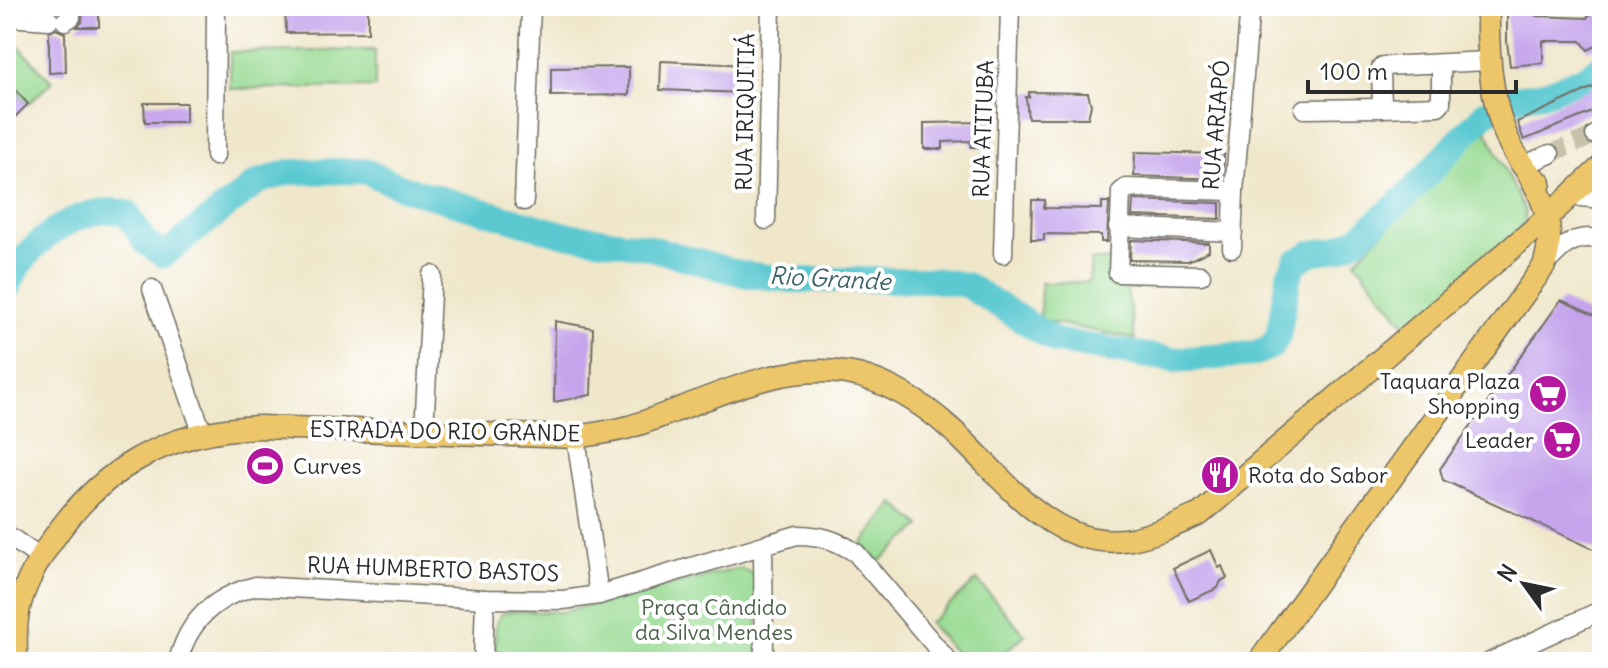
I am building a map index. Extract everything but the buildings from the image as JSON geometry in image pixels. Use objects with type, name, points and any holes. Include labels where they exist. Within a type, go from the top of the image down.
[{"type":"main road","points":[[1259,662],[1544,266],[1549,245],[1544,198],[1516,157],[1504,124],[1490,72],[1488,6]]},
{"type":"main road","name":"ESTRADA DO RIO GRANDE","points":[[16,662],[11,618],[40,558],[67,517],[117,471],[169,443],[202,432],[260,427],[576,437],[627,428],[766,379],[809,370],[848,373],[886,386],[920,405],[951,428],[1031,510],[1066,530],[1095,539],[1129,539],[1162,531],[1200,514],[1548,217],[1602,166]]},
{"type":"main road","points":[[1526,170],[1549,189],[1570,196],[1602,184]]},
{"type":"street","points":[[215,156],[216,6]]},
{"type":"street","points":[[524,201],[531,6]]},
{"type":"street","name":"RUA IRIQUITIÁ","points":[[766,220],[771,6]]},
{"type":"street","name":"RUA ATITUBA","points":[[1003,254],[1010,6]]},
{"type":"street","name":"RUA ARIAPÓ","points":[[1118,227],[1233,240],[1234,191],[1250,6]]},
{"type":"street","points":[[6,17],[62,15]]},
{"type":"street","points":[[1382,108],[1383,66],[1441,64],[1490,72]]},
{"type":"street","points":[[1304,109],[1438,106],[1441,103],[1441,64]]},
{"type":"street","points":[[1526,170],[1550,154]]},
{"type":"street","points":[[1201,275],[1120,275],[1117,272],[1123,189],[1234,191]]},
{"type":"street","points":[[1570,196],[1602,199]]},
{"type":"street","points":[[1544,266],[1563,245],[1573,240],[1602,240]]},
{"type":"street","points":[[424,432],[432,275]]},
{"type":"street","points":[[152,289],[202,432]]},
{"type":"street","points":[[576,437],[599,595]]},
{"type":"street","points":[[6,534],[40,558]]},
{"type":"street","name":"RUA HUMBERTO BASTOS","points":[[178,662],[190,630],[206,610],[236,591],[256,586],[485,599],[563,600],[599,595],[797,535],[819,535],[839,541],[856,553],[949,662]]},
{"type":"street","points":[[763,546],[764,662]]},
{"type":"street","points":[[483,662],[485,599]]},
{"type":"street","points":[[1490,662],[1602,610]]},
{"type":"green space","points":[[6,32],[52,82],[28,104],[6,79]]},
{"type":"green space","points":[[375,50],[375,87],[230,89],[230,52]]},
{"type":"green space","points":[[1485,127],[1525,211],[1524,222],[1516,234],[1408,328],[1355,261]]},
{"type":"green space","points":[[1091,260],[1122,260],[1135,339],[1040,320],[1041,283],[1089,282]]},
{"type":"green space","points":[[894,503],[921,526],[879,562],[862,544]]},
{"type":"green space","name":"Praça Cândido da Silva Mendes","points":[[740,568],[756,575],[759,662],[495,662],[496,623],[500,615],[509,611],[562,612]]},
{"type":"green space","points":[[977,580],[1025,635],[993,662],[963,662],[929,623]]},
{"type":"waterway","name":"Rio Grande","points":[[6,292],[18,267],[30,252],[54,231],[82,216],[97,212],[127,213],[145,242],[164,255],[258,182],[289,172],[365,171],[404,188],[562,234],[644,246],[743,274],[794,280],[933,280],[966,285],[1056,341],[1175,360],[1253,354],[1271,347],[1278,336],[1289,275],[1296,262],[1311,253],[1337,249],[1357,239],[1408,195],[1486,112],[1521,97],[1548,92],[1583,78],[1602,66]]},
{"type":"tunnel","points":[[1550,154],[1595,135]]},
{"type":"place","name":"Taquara Plaza Shopping","points":[[1548,394]]},
{"type":"place","name":"Leader","points":[[1562,440]]},
{"type":"place","name":"Curves","points":[[265,466]]},
{"type":"place","name":"Rota do Sabor","points":[[1220,475]]}]
